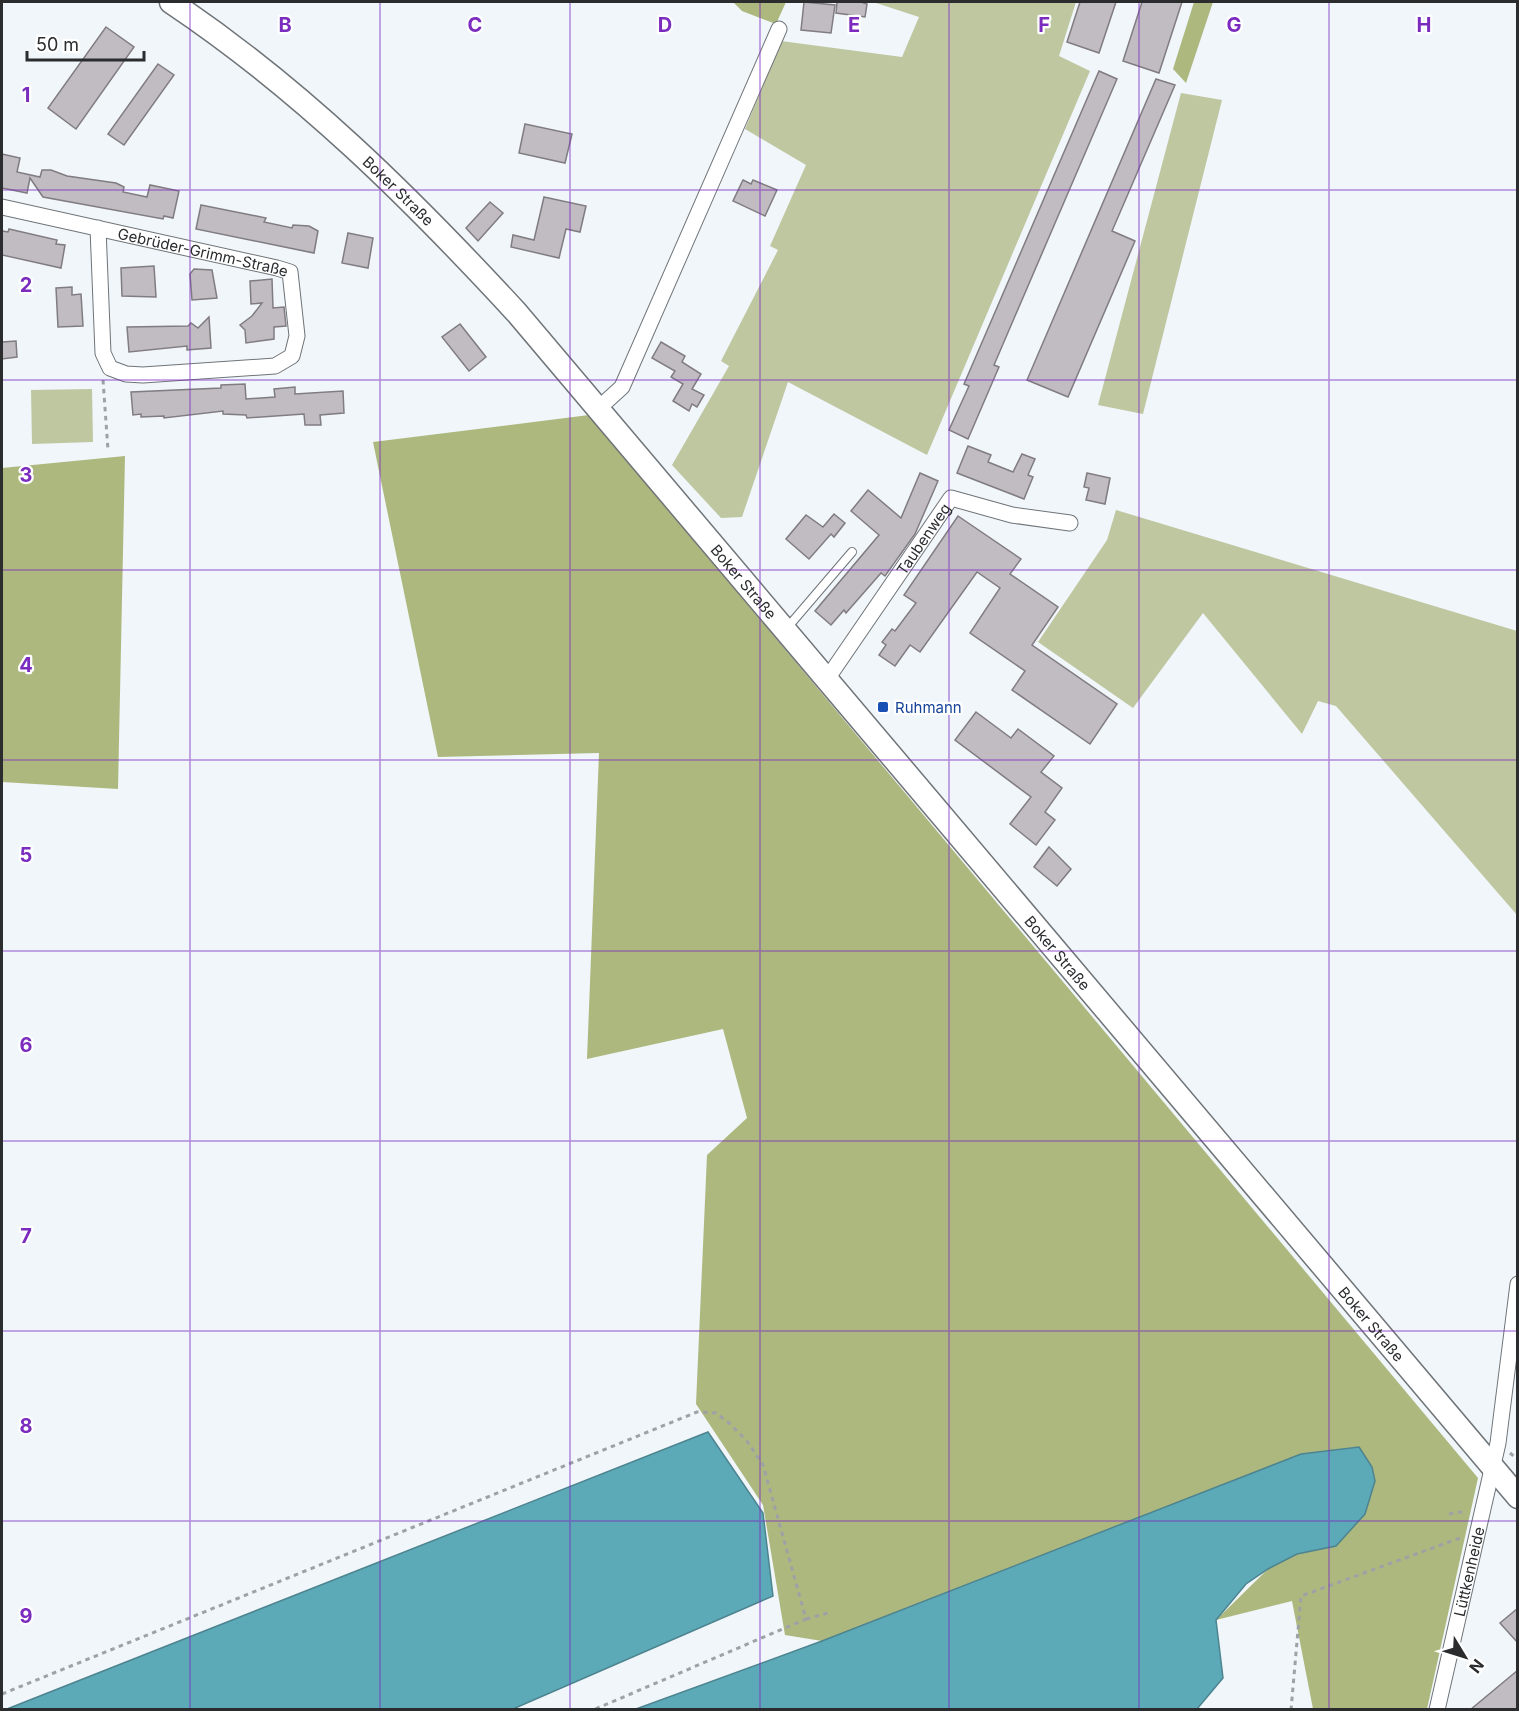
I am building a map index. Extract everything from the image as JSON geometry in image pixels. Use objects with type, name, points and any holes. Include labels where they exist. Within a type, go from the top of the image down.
[{"type":"main road","name":"Boker Straße","points":[[171,2],[240,50],[293,93],[379,169],[496,290],[599,408],[1518,1497]]},
{"type":"street","points":[[599,408],[621,387],[779,29]]},
{"type":"street","name":"Gebrüder-Grimm-Straße","points":[[2,207],[98,228],[290,272],[294,290],[297,336],[292,356],[275,366],[143,375],[126,374],[110,368],[104,353],[98,228]]},
{"type":"street","name":"Taubenweg","points":[[827,679],[951,498],[1012,515],[1070,523]]},
{"type":"street","name":"Lüttkenheide","points":[[1437,1710],[1493,1467],[1518,1284]]},
{"type":"lane","points":[[786,629],[852,552]]},
{"type":"path","points":[[108,450],[103,378],[110,368]]},
{"type":"path","points":[[2,1694],[697,1412],[716,1413],[729,1423],[747,1441],[763,1465],[806,1619]]},
{"type":"path","points":[[1291,1710],[1301,1596],[1432,1546],[1478,1533]]},
{"type":"path","points":[[593,1710],[806,1619],[828,1613]]},
{"type":"green space","points":[[733,2],[786,2],[776,24],[742,11]]},
{"type":"green space","points":[[873,2],[1076,2],[1059,56],[1090,71],[927,455],[788,382],[742,517],[721,518],[672,465],[729,366],[721,361],[778,250],[770,246],[806,165],[745,129],[781,41],[902,57],[919,17]]},
{"type":"green space","points":[[1194,2],[1213,2],[1186,83],[1173,69]]},
{"type":"green space","points":[[1181,93],[1222,100],[1143,414],[1098,405]]},
{"type":"green space","points":[[92,389],[93,442],[32,444],[31,390]]},
{"type":"green space","points":[[589,415],[1478,1478],[1427,1709],[1313,1709],[1292,1601],[1216,1620],[1268,1569],[1297,1554],[1336,1546],[1358,1447],[1301,1454],[822,1641],[785,1635],[763,1505],[696,1404],[707,1155],[747,1118],[723,1029],[587,1059],[599,753],[438,757],[373,442]]},
{"type":"green space","points":[[125,456],[118,789],[2,782],[2,468]]},
{"type":"green space","points":[[1116,510],[1517,631],[1517,915],[1336,706],[1318,701],[1302,734],[1203,613],[1133,708],[1038,642],[1107,540]]},
{"type":"water","points":[[708,1432],[763,1513],[773,1596],[513,1709],[7,1709]]},
{"type":"water","points":[[1359,1447],[1372,1467],[1375,1481],[1365,1514],[1336,1546],[1297,1554],[1246,1584],[1216,1620],[1223,1678],[1197,1709],[636,1709],[822,1641],[1301,1454]]},
{"type":"building","points":[[804,2],[835,5],[831,33],[801,30]]},
{"type":"building","points":[[837,2],[867,4],[865,17],[836,13]]},
{"type":"building","points":[[1080,2],[1116,2],[1099,53],[1067,42]]},
{"type":"building","points":[[1142,2],[1182,2],[1159,73],[1123,61]]},
{"type":"building","points":[[106,27],[134,47],[76,129],[48,108]]},
{"type":"building","points":[[158,64],[174,75],[124,145],[108,134]]},
{"type":"building","points":[[1099,71],[1117,79],[994,365],[999,367],[968,439],[949,430],[969,386],[964,384]]},
{"type":"building","points":[[1156,79],[1175,85],[1112,231],[1135,241],[1068,397],[1027,380]]},
{"type":"building","points":[[525,124],[572,134],[565,163],[519,153]]},
{"type":"building","points":[[2,154],[20,158],[17,172],[40,177],[42,170],[51,170],[67,176],[116,183],[124,187],[123,192],[147,197],[150,185],[179,191],[173,218],[164,216],[163,219],[43,197],[30,178],[27,193],[2,188]]},
{"type":"building","points":[[743,180],[751,184],[753,180],[777,190],[765,216],[733,201]]},
{"type":"building","points":[[544,197],[586,206],[580,232],[566,229],[559,258],[511,247],[513,235],[534,240]]},
{"type":"building","points":[[490,202],[503,213],[478,241],[466,228]]},
{"type":"building","points":[[201,205],[266,218],[264,222],[292,228],[293,225],[309,226],[318,231],[314,253],[196,229]]},
{"type":"building","points":[[9,229],[57,240],[56,244],[65,245],[61,268],[2,255],[2,231],[8,232]]},
{"type":"building","points":[[348,233],[373,238],[368,268],[342,263]]},
{"type":"building","points":[[154,266],[156,297],[122,296],[121,268]]},
{"type":"building","points":[[194,269],[212,270],[217,298],[192,300],[190,274]]},
{"type":"building","points":[[272,279],[273,308],[284,307],[286,326],[274,327],[274,339],[246,343],[245,330],[240,325],[252,316],[262,303],[251,304],[250,281]]},
{"type":"building","points":[[72,287],[72,295],[81,294],[83,326],[58,327],[56,288]]},
{"type":"building","points":[[209,317],[211,348],[187,350],[187,346],[129,352],[127,327],[188,326],[191,323],[198,328]]},
{"type":"building","points":[[460,324],[486,357],[469,371],[442,337]]},
{"type":"building","points":[[16,341],[17,357],[2,359],[2,342]]},
{"type":"building","points":[[661,342],[685,356],[682,362],[701,374],[692,389],[704,395],[697,407],[692,404],[689,411],[673,401],[683,384],[671,377],[675,371],[652,358]]},
{"type":"building","points":[[245,384],[246,399],[275,397],[274,389],[295,387],[295,394],[343,391],[344,413],[320,415],[321,425],[305,425],[304,414],[247,418],[246,415],[223,414],[223,411],[164,418],[164,416],[133,415],[131,392],[221,388],[221,385]]},
{"type":"building","points":[[968,446],[991,455],[988,462],[1013,472],[1022,454],[1035,459],[1028,475],[1033,477],[1024,499],[957,473]]},
{"type":"building","points":[[920,473],[938,481],[915,534],[885,576],[881,573],[846,613],[844,610],[831,625],[815,611],[879,535],[851,511],[868,490],[901,518]]},
{"type":"building","points":[[1087,473],[1110,478],[1105,504],[1086,500],[1089,488],[1084,487]]},
{"type":"building","points":[[834,514],[845,523],[834,537],[831,534],[809,559],[786,539],[806,515],[823,527]]},
{"type":"building","points":[[958,516],[1021,559],[1010,574],[1058,607],[1032,645],[1117,704],[1090,744],[1012,690],[1025,671],[970,633],[1000,588],[977,572],[920,652],[910,645],[895,666],[879,655],[886,645],[882,642],[892,629],[895,631],[916,603],[904,595]]},
{"type":"building","points":[[976,712],[1011,738],[1018,729],[1054,756],[1041,772],[1062,788],[1045,812],[1055,820],[1036,845],[1010,824],[1031,797],[955,740]]},
{"type":"building","points":[[1049,847],[1071,869],[1057,886],[1034,867]]},
{"type":"building","points":[[1518,1608],[1518,1643],[1500,1623]]},
{"type":"building","points":[[1518,1670],[1518,1710],[1470,1710]]},
{"type":"place","name":"Ruhmann","points":[[883,707]]}]
